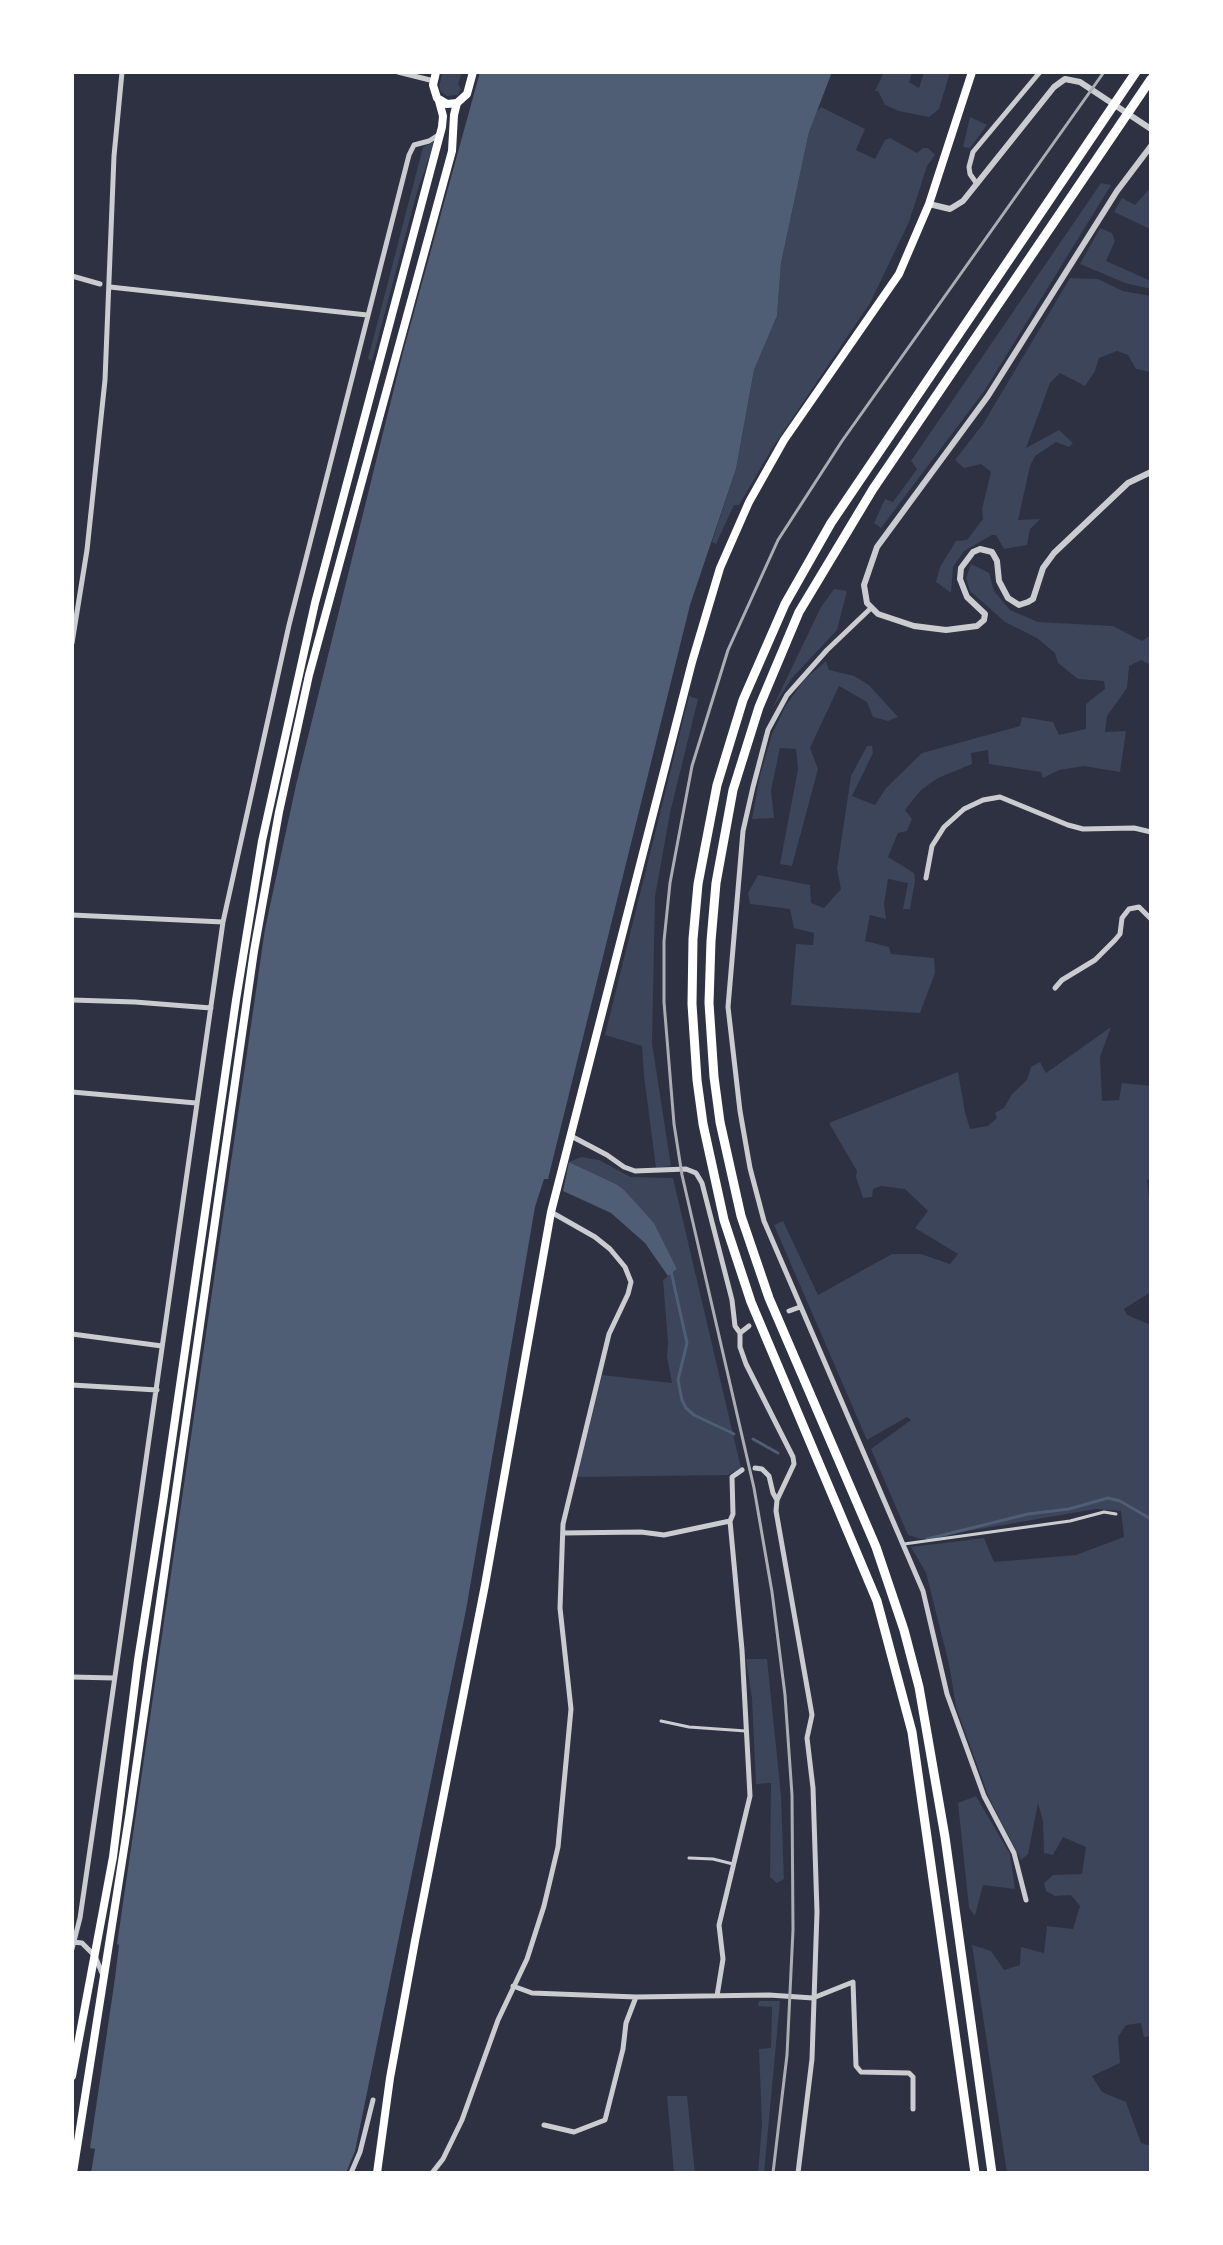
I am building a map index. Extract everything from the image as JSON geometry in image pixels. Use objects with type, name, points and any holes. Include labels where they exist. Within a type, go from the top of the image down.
[{"type":"highway","points":[[975,2173],[912,1732],[877,1601],[751,1302],[724,1220],[703,1124],[697,1080],[692,1004],[693,939],[698,884],[717,785],[743,700],[785,604],[860,479],[1136,72]]},
{"type":"highway","points":[[992,2173],[945,1837],[919,1687],[876,1547],[769,1298],[741,1216],[722,1135],[714,1077],[709,1003],[711,941],[716,883],[733,790],[759,707],[799,612],[853,521],[1151,79]]},
{"type":"main road","points":[[439,101],[457,103],[467,94],[473,72]]},
{"type":"main road","points":[[377,2173],[415,1941],[485,1585],[551,1212],[692,662],[720,568],[749,502],[784,440],[899,274],[929,204],[972,72]]},
{"type":"main road","points":[[72,2076],[74,2049],[113,1857],[138,1654],[262,841],[315,603],[440,134],[443,116],[433,89],[435,76]]},
{"type":"main road","points":[[73,2173],[269,867],[309,675],[448,166],[457,103]]},
{"type":"street","points":[[72,643],[98,452],[110,287],[114,156],[122,72]]},
{"type":"street","points":[[398,72],[435,76]]},
{"type":"street","points":[[977,184],[970,174],[973,152],[1040,72]]},
{"type":"street","points":[[929,204],[954,208],[1059,82],[1071,78],[1080,82],[1151,129]]},
{"type":"street","points":[[104,1979],[95,1956],[82,1943],[72,1945],[80,1918],[223,922],[289,625],[412,148],[440,134]]},
{"type":"street","points":[[1151,146],[1117,191],[988,396],[877,547],[864,585],[867,603],[894,621],[921,628],[946,630],[977,626],[984,620],[985,614],[967,597],[960,579],[966,560],[980,549],[987,550],[995,556],[999,581],[1008,598],[1019,605],[1028,602],[1033,599],[1043,568],[1054,553],[1128,483],[1151,472]]},
{"type":"street","points":[[72,276],[100,284]]},
{"type":"street","points":[[110,287],[367,315]]},
{"type":"street","points":[[871,608],[818,659],[787,695],[768,730],[743,831],[728,1007],[738,1096],[750,1168],[764,1221],[923,1591],[947,1694],[984,1796],[1014,1853],[1026,1900]]},
{"type":"street","points":[[926,878],[932,846],[944,827],[964,809],[983,800],[1000,797],[1083,829],[1134,828],[1151,832]]},
{"type":"street","points":[[1055,988],[1062,980],[1095,960],[1115,940],[1122,918],[1129,909],[1139,907],[1151,919]]},
{"type":"street","points":[[72,915],[223,922]]},
{"type":"street","points":[[72,1000],[211,1008]]},
{"type":"street","points":[[72,1092],[196,1103]]},
{"type":"street","points":[[570,1136],[635,1171],[686,1169],[696,1173],[702,1183],[732,1300],[740,1347],[793,1457],[792,1469],[777,1500],[776,1511],[812,1715],[807,1738],[813,1788],[817,1912],[812,2059],[798,2173]]},
{"type":"street","points":[[432,2173],[443,2159],[462,2120],[513,1986],[527,1959],[540,1920],[562,1826],[571,1709],[560,1608],[563,1524],[574,1468],[609,1334],[631,1282],[625,1267],[610,1249],[551,1212]]},
{"type":"street","points":[[789,1311],[800,1307]]},
{"type":"street","points":[[740,1333],[749,1326]]},
{"type":"street","points":[[72,1334],[162,1346]]},
{"type":"street","points":[[72,1385],[157,1390]]},
{"type":"street","points":[[755,1468],[762,1469],[769,1476],[777,1500]]},
{"type":"street","points":[[717,1996],[723,1959],[719,1925],[749,1803],[741,1636],[730,1521],[733,1514],[732,1477],[742,1470]]},
{"type":"street","points":[[563,1533],[641,1532],[664,1535],[730,1521]]},
{"type":"street","points":[[72,1677],[114,1678]]},
{"type":"street","points":[[513,1986],[532,1993],[813,1998],[853,1982],[856,2066],[861,2072],[909,2073],[913,2077],[913,2109]]},
{"type":"street","points":[[544,2125],[574,2132],[605,2120],[623,2049],[626,2023],[636,1997]]},
{"type":"street","points":[[351,2173],[360,2152],[373,2100]]},
{"type":"lane","points":[[904,1544],[1070,1521],[1091,1514],[1116,1514]]},
{"type":"lane","points":[[661,1721],[689,1727],[746,1731]]},
{"type":"lane","points":[[689,1858],[733,1864]]},
{"type":"shaded area","points":[[443,72],[462,72],[458,95],[447,96],[441,92],[439,86]]},
{"type":"shaded area","points":[[480,72],[832,72],[809,132],[781,263],[777,316],[754,370],[736,469],[690,605],[548,1179],[544,1179],[535,1207],[466,1610],[355,2151],[346,2173],[91,2173],[95,2149],[90,2148],[115,1978],[117,1944],[265,929],[296,785],[403,352]]},
{"type":"shaded area","points":[[884,72],[912,72],[909,82],[919,88],[924,72],[950,72],[939,109],[929,117],[885,105],[878,91],[875,91]]},
{"type":"shaded area","points":[[821,107],[865,129],[856,150],[875,159],[885,140],[890,138],[917,153],[928,148],[935,155],[927,166],[909,222],[870,303],[773,447],[739,505],[734,505],[716,544],[712,542],[736,469],[754,370],[777,316],[781,263],[809,132],[814,114]]},
{"type":"shaded area","points":[[970,117],[987,125],[970,148],[963,147]]},
{"type":"shaded area","points":[[435,141],[417,192],[372,361],[368,359],[423,147]]},
{"type":"shaded area","points":[[1101,183],[1111,185],[985,390],[881,528],[874,523],[885,499],[893,502],[917,469],[911,461]]},
{"type":"shaded area","points":[[1151,187],[1151,226],[1148,228],[1114,212],[1122,198],[1135,205]]},
{"type":"shaded area","points":[[1100,228],[1112,233],[1115,241],[1106,261],[1151,281],[1151,289],[1125,283],[1080,264]]},
{"type":"shaded area","points":[[1070,278],[1098,279],[1123,291],[1151,296],[1151,372],[1136,369],[1128,355],[1117,351],[1099,358],[1085,386],[1060,373],[1050,383],[1026,448],[1059,430],[1073,443],[1069,447],[1056,442],[1035,456],[1030,466],[1018,520],[1040,519],[1030,529],[1027,545],[1004,549],[996,535],[992,535],[964,551],[953,567],[951,593],[936,582],[940,567],[956,541],[967,540],[983,519],[982,509],[991,472],[981,464],[964,468],[955,460],[983,424]]},
{"type":"shaded area","points":[[971,564],[989,573],[994,591],[1010,610],[1038,622],[1113,626],[1142,641],[1151,635],[1151,665],[1141,660],[1129,666],[1127,688],[1107,716],[1105,732],[1126,731],[1120,772],[1084,766],[1059,770],[1043,778],[1041,772],[989,764],[988,750],[971,753],[972,764],[938,778],[921,790],[905,810],[912,819],[907,831],[898,833],[888,857],[914,873],[910,909],[903,909],[908,883],[888,879],[884,904],[886,919],[870,915],[865,941],[889,947],[891,954],[934,958],[935,973],[920,1013],[791,1005],[796,944],[813,945],[814,933],[794,928],[790,909],[750,904],[748,893],[758,875],[810,885],[811,903],[824,908],[841,889],[837,869],[851,776],[867,746],[872,746],[873,753],[852,796],[875,805],[886,788],[922,753],[1020,726],[1022,717],[1053,722],[1059,735],[1086,729],[1086,704],[1105,689],[1104,681],[1078,679],[1058,663],[1055,653],[1037,638],[1005,622],[970,591],[966,578]]},
{"type":"shaded area","points":[[834,589],[847,591],[837,630],[792,678],[771,711],[821,607]]},
{"type":"shaded area","points":[[826,661],[829,670],[854,676],[869,685],[898,717],[888,721],[873,717],[867,702],[839,686],[810,748],[818,769],[792,866],[780,864],[798,769],[796,749],[780,748],[771,790],[774,818],[752,819],[760,775],[772,734],[786,705],[805,679]]},
{"type":"shaded area","points":[[689,696],[698,699],[670,813],[655,897],[652,1043],[671,1166],[656,1168],[642,1046],[605,1035]]},
{"type":"shaded area","points":[[1111,1027],[1100,1057],[1102,1101],[1119,1100],[1122,1083],[1151,1086],[1151,1179],[1147,1180],[1151,1216],[1151,1292],[1124,1309],[1127,1315],[1151,1325],[1151,2036],[1144,2037],[1141,2023],[1126,2025],[1118,2037],[1120,2063],[1092,2076],[1102,2092],[1126,2102],[1141,2143],[1151,2146],[1151,2173],[1007,2173],[972,1945],[991,1951],[1004,1970],[1020,1965],[1021,1947],[1044,1953],[1047,1926],[1073,1929],[1080,1906],[1071,1895],[1055,1896],[1046,1891],[1044,1883],[1053,1875],[1082,1874],[1086,1847],[1063,1837],[1053,1855],[1044,1853],[1043,1821],[1038,1803],[1028,1854],[1021,1860],[989,1798],[956,1707],[949,1664],[926,1573],[911,1547],[984,1538],[994,1562],[1076,1555],[1124,1537],[1121,1511],[1096,1509],[921,1539],[908,1535],[871,1449],[911,1420],[907,1417],[867,1440],[774,1225],[783,1221],[818,1295],[892,1254],[921,1254],[950,1264],[958,1254],[915,1228],[928,1211],[905,1189],[881,1186],[873,1189],[872,1197],[863,1198],[857,1171],[829,1123],[958,1072],[970,1129],[988,1126],[997,1118],[995,1113],[1004,1108],[1012,1094],[1027,1080],[1031,1067],[1040,1062],[1046,1073]]},
{"type":"shaded area","points":[[581,1157],[599,1160],[631,1177],[673,1178],[741,1468],[728,1475],[577,1477],[602,1375],[672,1383],[667,1357],[663,1280],[677,1269],[654,1223],[616,1184],[569,1162]]},
{"type":"shaded area","points":[[569,1162],[624,1190],[654,1223],[677,1269],[668,1276],[645,1243],[611,1213],[563,1191]]},
{"type":"shaded area","points":[[746,1659],[767,1659],[781,1795],[784,1879],[777,1883],[770,1877],[771,1783],[756,1784],[752,1699]]},
{"type":"shaded area","points":[[976,1796],[1010,1854],[1015,1889],[983,1885],[975,1916],[969,1908],[958,1803]]},
{"type":"shaded area","points":[[759,2001],[780,2001],[764,2173],[758,2173],[762,2125],[759,2049],[771,2048],[772,2007],[758,2006]]},
{"type":"shaded area","points":[[667,2096],[687,2096],[695,2173],[674,2173]]},
{"type":"waterway","points":[[671,1271],[687,1343],[678,1380],[682,1400],[694,1415],[734,1434]]},
{"type":"waterway","points":[[753,1439],[778,1453]]},
{"type":"waterway","points":[[927,1539],[1108,1498],[1120,1501],[1151,1519]]},
{"type":"railway","points":[[773,2173],[787,2055],[793,1930],[792,1795],[785,1695],[754,1488],[682,1175],[674,1124],[664,1002],[664,941],[670,883],[692,766],[728,650],[778,540],[842,441],[1104,72]]}]
